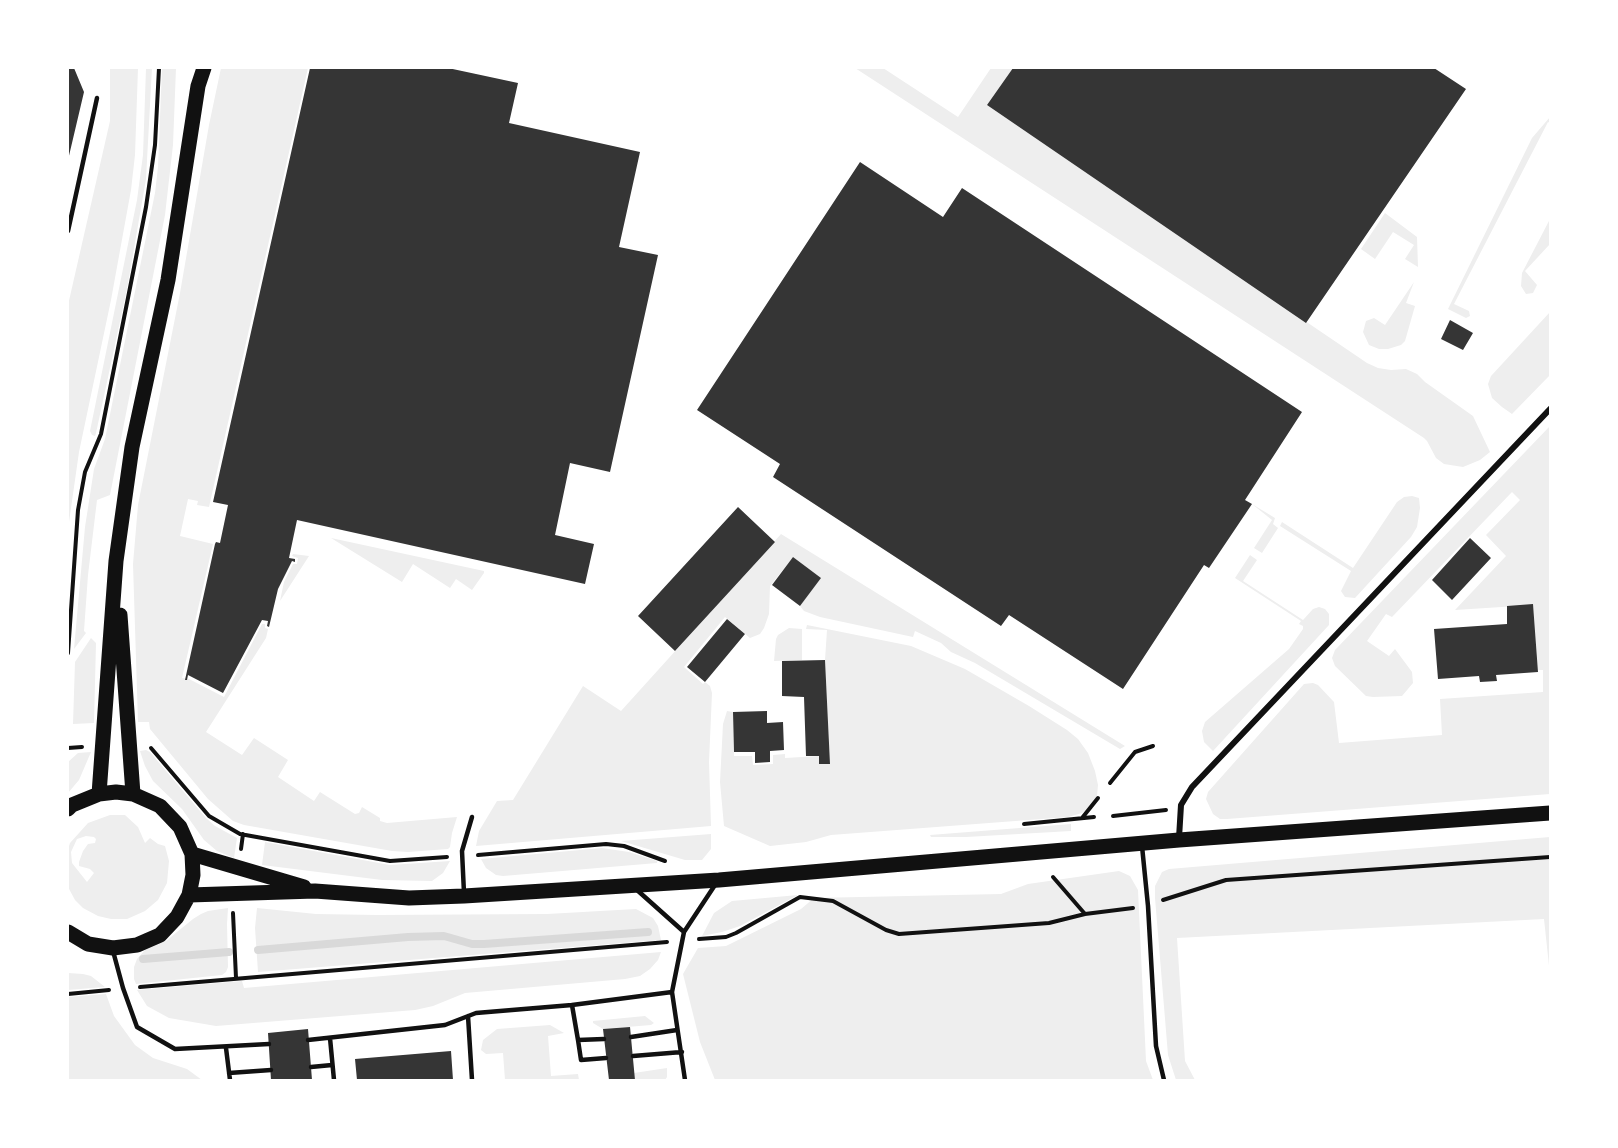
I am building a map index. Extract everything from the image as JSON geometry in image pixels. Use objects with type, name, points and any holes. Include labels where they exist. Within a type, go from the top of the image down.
[{"type":"main road","points":[[197,68],[198,86]]},
{"type":"main road","points":[[99,794],[116,561],[132,447],[168,280],[198,86],[204,68]]},
{"type":"main road","points":[[116,561],[133,794]]},
{"type":"main road","points":[[68,809],[72,805],[99,794],[116,792],[133,794],[160,806],[180,827],[192,854],[193,875],[189,896],[177,917],[160,934],[137,945],[113,948],[88,944],[68,932]]},
{"type":"main road","points":[[189,896],[315,891],[409,898],[464,896],[719,880],[1179,840],[1551,813]]},
{"type":"main road","points":[[192,854],[315,891]]},
{"type":"street","points":[[1179,840],[1180,808],[1185,795],[1551,409]]},
{"type":"lane","points":[[68,231],[97,98]]},
{"type":"lane","points":[[464,896],[462,851],[472,817]]},
{"type":"lane","points":[[1142,843],[1156,1046],[1164,1080]]},
{"type":"lane","points":[[685,1080],[672,992],[684,932],[719,880]]},
{"type":"lane","points":[[631,885],[684,932]]},
{"type":"lane","points":[[113,948],[123,988],[137,1027],[175,1049],[268,1044]]},
{"type":"lane","points":[[308,1040],[445,1025],[476,1013],[572,1005],[672,992]]},
{"type":"lane","points":[[572,1005],[581,1060],[606,1058]]},
{"type":"lane","points":[[468,1016],[471,1080]]},
{"type":"lane","points":[[631,1036],[677,1030]]},
{"type":"lane","points":[[330,1038],[333,1080]]},
{"type":"lane","points":[[578,1040],[604,1039]]},
{"type":"lane","points":[[226,1048],[230,1080]]},
{"type":"lane","points":[[633,1056],[682,1052]]},
{"type":"lane","points":[[311,1067],[332,1065]]},
{"type":"lane","points":[[229,1072],[271,1070]]},
{"type":"path","points":[[68,653],[78,510],[85,472],[101,434],[146,207],[155,145],[159,68]]},
{"type":"path","points":[[147,746],[159,756],[209,816],[240,834],[390,861],[450,857]]},
{"type":"path","points":[[1110,783],[1135,752],[1153,746]]},
{"type":"path","points":[[1081,819],[1098,798]]},
{"type":"path","points":[[1113,816],[1180,808]]},
{"type":"path","points":[[1024,824],[1094,817]]},
{"type":"path","points":[[479,855],[606,844],[624,846],[666,861]]},
{"type":"path","points":[[702,938],[726,937],[736,933],[800,897],[833,901],[886,930],[899,934],[1049,923],[1085,914],[1148,906],[1226,880],[1551,857]]},
{"type":"path","points":[[1053,877],[1085,914]]},
{"type":"path","points":[[232,906],[236,978]]},
{"type":"path","points":[[136,987],[663,942]]},
{"type":"path","points":[[68,994],[105,990]]},
{"type":"shaded area","points":[[110,68],[138,68],[135,155],[111,300],[79,452],[68,529],[68,305],[110,121]]},
{"type":"shaded area","points":[[146,68],[152,68],[146,179],[127,289],[95,436],[90,431],[137,200],[143,155]]},
{"type":"shaded area","points":[[162,68],[176,68],[173,145],[165,215],[110,495],[97,500],[88,575],[84,631],[86,633],[74,649],[85,527],[94,469],[105,439],[155,193]]},
{"type":"shaded area","points":[[221,68],[308,68],[209,507],[197,505],[198,501],[188,499],[180,536],[213,544],[182,678],[189,679],[224,697],[262,624],[265,624],[265,628],[268,629],[266,638],[206,732],[242,755],[254,738],[288,760],[278,777],[314,801],[320,792],[355,814],[359,813],[362,807],[380,818],[380,821],[387,823],[457,817],[448,849],[392,851],[244,825],[233,821],[208,799],[150,729],[149,722],[138,722],[133,564],[138,505]]},
{"type":"shaded area","points":[[855,68],[883,68],[958,117],[991,68],[1013,68],[987,105],[1367,363],[1391,370],[1406,369],[1417,374],[1473,416],[1490,452],[1480,460],[1463,467],[1444,464],[1436,458],[1424,438]]},
{"type":"shaded area","points":[[1550,117],[1550,123],[1548,122],[1454,304],[1469,311],[1470,316],[1466,318],[1448,309],[1532,138]]},
{"type":"shaded area","points":[[1385,213],[1417,237],[1418,267],[1405,259],[1414,245],[1393,232],[1375,259],[1361,249]]},
{"type":"shaded area","points":[[1550,219],[1550,244],[1525,271],[1537,285],[1533,293],[1526,294],[1521,286],[1522,273]]},
{"type":"shaded area","points":[[1414,282],[1406,303],[1415,306],[1405,341],[1401,345],[1388,349],[1379,349],[1369,345],[1363,332],[1366,321],[1374,318],[1385,325]]},
{"type":"shaded area","points":[[1550,312],[1550,375],[1512,414],[1492,398],[1488,384],[1491,376]]},
{"type":"shaded area","points":[[1550,426],[1550,794],[1227,819],[1220,819],[1213,814],[1206,799],[1208,792],[1304,684],[1318,685],[1334,702],[1339,743],[1442,735],[1440,699],[1543,692],[1543,670],[1538,670],[1533,605],[1455,610],[1506,556],[1486,535],[1520,500],[1512,492],[1392,617],[1386,614],[1367,641],[1389,656],[1395,649],[1412,672],[1413,683],[1402,696],[1366,696],[1335,666],[1332,658],[1335,650]]},
{"type":"shaded area","points":[[1404,497],[1419,498],[1417,527],[1411,537],[1355,598],[1345,597],[1341,591],[1351,571],[1280,526],[1282,522],[1353,568],[1397,502]]},
{"type":"shaded area","points":[[1252,504],[1275,518],[1273,524],[1278,528],[1262,553],[1254,548],[1272,520]]},
{"type":"shaded area","points":[[781,534],[1125,746],[1120,749],[975,663],[951,652],[941,643],[915,631],[913,637],[820,617],[804,611],[800,606],[820,578],[793,557],[770,586],[769,614],[760,634],[750,638],[725,617],[684,667],[703,684],[705,682],[710,686],[712,693],[709,762],[711,826],[476,846],[479,831],[497,801],[513,800],[583,686],[621,711]]},
{"type":"shaded area","points":[[331,538],[484,571],[484,573],[472,590],[456,579],[450,588],[413,564],[402,582]]},
{"type":"shaded area","points":[[293,554],[309,556],[280,601],[284,582],[293,564],[297,564],[298,558],[292,556]]},
{"type":"shaded area","points":[[1250,555],[1257,560],[1243,581],[1303,620],[1313,609],[1319,607],[1325,609],[1329,614],[1329,625],[1213,751],[1204,742],[1202,731],[1205,722],[1289,649],[1303,629],[1303,626],[1299,624],[1301,621],[1235,578]]},
{"type":"shaded area","points":[[807,625],[911,646],[965,669],[1067,730],[1078,739],[1088,753],[1095,771],[1098,785],[1097,796],[1092,805],[1082,813],[1068,817],[831,835],[806,842],[770,846],[724,826],[720,782],[723,724],[727,711],[733,712],[734,756],[752,756],[753,765],[773,764],[773,755],[785,754],[785,758],[819,756],[820,764],[830,764],[825,660],[827,630],[806,629]]},
{"type":"shaded area","points":[[789,628],[802,629],[802,660],[774,661],[776,639]]},
{"type":"shaded area","points":[[91,638],[96,643],[94,723],[73,724],[75,662]]},
{"type":"shaded area","points":[[146,750],[206,818],[215,826],[237,838],[234,858],[217,851],[204,840],[182,809],[153,781],[140,751]]},
{"type":"shaded area","points":[[91,752],[79,780],[68,793],[68,762],[78,753]]},
{"type":"shaded area","points":[[110,815],[125,815],[138,827],[145,843],[150,838],[165,846],[169,861],[167,883],[158,900],[145,911],[127,919],[111,919],[98,916],[83,908],[75,900],[68,887],[68,849],[70,843],[88,823]],"holes":[[[86,836],[94,837],[95,843],[88,844],[79,862],[79,866],[90,869],[94,873],[87,882],[72,863],[71,852],[77,839]]]},
{"type":"shaded area","points":[[1071,824],[1071,831],[966,837],[931,837],[930,835]]},
{"type":"shaded area","points":[[711,834],[711,849],[702,860],[685,860],[621,841]]},
{"type":"shaded area","points":[[1550,837],[1550,975],[1544,919],[1177,938],[1185,1061],[1195,1080],[1176,1080],[1168,1055],[1155,898],[1155,886],[1162,872],[1169,869]]},
{"type":"shaded area","points":[[265,842],[390,865],[450,861],[443,873],[432,881],[382,880],[262,865]]},
{"type":"shaded area","points":[[602,848],[629,852],[657,861],[657,863],[503,876],[496,875],[486,868],[481,859]]},
{"type":"shaded area","points":[[1119,871],[1130,876],[1138,890],[1146,1061],[1153,1080],[715,1080],[700,1042],[683,974],[698,948],[726,946],[801,909],[814,898],[1001,894],[1028,884]]},
{"type":"shaded area","points":[[798,895],[740,926],[702,936],[714,913],[732,901]]},
{"type":"shaded area","points":[[228,908],[228,967],[226,972],[222,975],[136,984],[134,967],[137,959],[145,950],[166,941],[201,914]]},
{"type":"shaded area","points":[[257,908],[316,914],[377,915],[547,914],[636,909],[653,918],[658,926],[661,940],[258,972],[255,928]]},
{"type":"shaded area","points":[[661,952],[658,960],[650,969],[640,976],[625,979],[465,993],[433,1006],[415,1010],[216,1026],[169,1018],[147,1006],[137,990],[242,981],[244,988]]},
{"type":"shaded area","points":[[68,973],[91,976],[105,987],[68,990]]},
{"type":"shaded area","points":[[106,994],[114,1016],[135,1045],[153,1058],[187,1069],[202,1080],[68,1080],[68,997]]},
{"type":"shaded area","points":[[645,1016],[654,1023],[603,1029],[593,1023],[593,1021]]},
{"type":"shaded area","points":[[550,1025],[564,1033],[548,1036],[551,1076],[578,1074],[579,1080],[505,1080],[503,1053],[486,1054],[481,1050],[483,1040],[497,1029]]},
{"type":"shaded area","points":[[667,1068],[665,1080],[635,1080],[634,1073]]},
{"type":"building","points":[[68,68],[74,68],[84,92],[68,160]]},
{"type":"building","points":[[310,68],[448,68],[518,83],[509,123],[640,152],[619,247],[658,255],[610,472],[570,463],[555,535],[594,544],[585,584],[297,520],[289,558],[295,559],[295,562],[292,561],[278,589],[269,627],[267,626],[268,621],[262,620],[223,693],[188,675],[185,680],[215,544],[220,543],[228,505],[213,502]]},
{"type":"building","points":[[1013,68],[1434,68],[1466,89],[1306,323],[987,105]]},
{"type":"building","points":[[860,162],[943,217],[962,188],[1302,412],[1245,500],[1252,504],[1209,568],[1204,565],[1123,689],[1009,615],[1001,626],[773,477],[780,464],[697,410]]},
{"type":"building","points":[[1450,320],[1473,333],[1463,350],[1441,339]]},
{"type":"building","points":[[738,507],[775,542],[675,651],[638,616]]},
{"type":"building","points":[[1470,538],[1491,558],[1452,600],[1432,580]]},
{"type":"building","points":[[793,557],[821,578],[800,606],[772,585]]},
{"type":"building","points":[[1533,604],[1538,672],[1496,675],[1497,681],[1480,682],[1479,676],[1438,679],[1434,629],[1507,624],[1507,606]]},
{"type":"building","points":[[727,619],[745,634],[705,682],[687,667]]},
{"type":"building","points":[[825,660],[830,764],[819,764],[819,756],[806,756],[804,697],[782,696],[782,661]]},
{"type":"building","points":[[767,711],[767,723],[783,722],[784,750],[770,751],[770,762],[755,763],[755,752],[734,752],[733,712]]},
{"type":"building","points":[[630,1027],[635,1080],[609,1080],[603,1029]]},
{"type":"building","points":[[308,1029],[312,1080],[271,1080],[268,1033]]},
{"type":"building","points":[[451,1051],[453,1080],[357,1080],[355,1059]]},
{"type":"waterway","points":[[258,950],[408,937],[444,936],[472,944],[484,944],[648,932]]},
{"type":"waterway","points":[[143,959],[229,952]]}]
